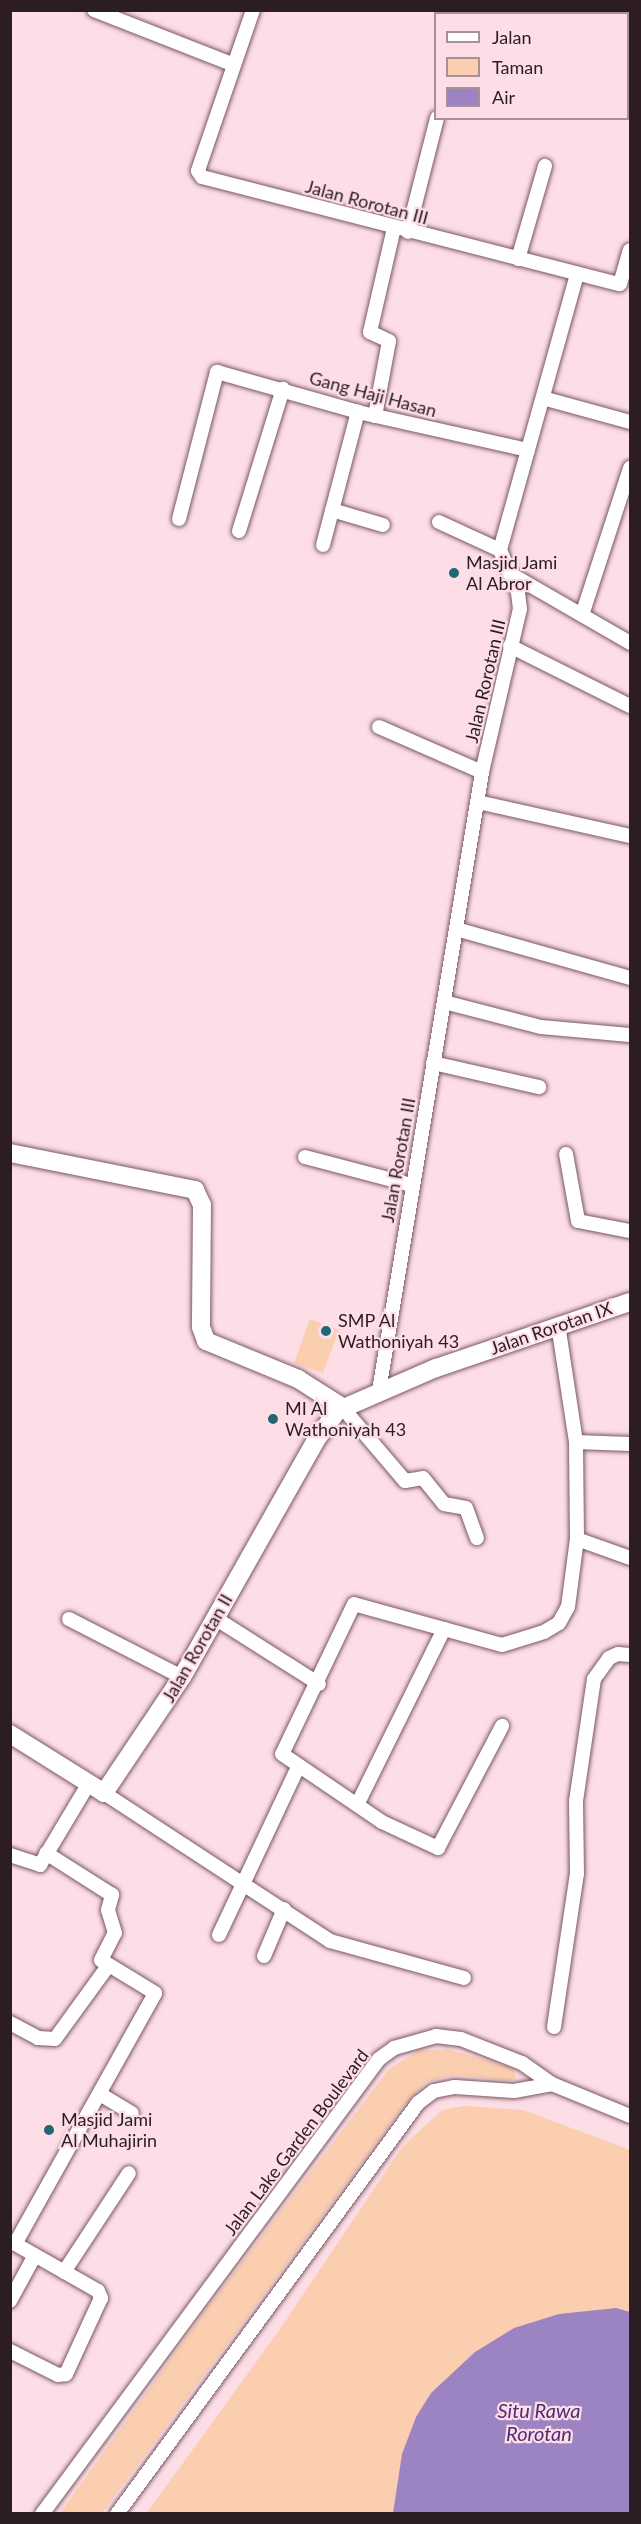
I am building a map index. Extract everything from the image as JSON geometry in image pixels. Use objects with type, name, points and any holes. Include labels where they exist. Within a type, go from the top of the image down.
[{"type":"street","points":[[94,10],[234,65],[253,10]]},
{"type":"street","name":"Jalan Rorotan III","points":[[234,65],[198,171],[202,177],[620,285],[630,250]]},
{"type":"street","points":[[408,232],[436,120]]},
{"type":"street","points":[[518,259],[546,166]]},
{"type":"street","points":[[375,416],[389,341],[370,332],[394,228]]},
{"type":"street","points":[[439,522],[500,550],[577,275]]},
{"type":"street","name":"Gang Haji Hasan","points":[[179,519],[213,378],[217,372],[284,388],[358,412],[528,450]]},
{"type":"street","points":[[239,531],[284,388]]},
{"type":"street","points":[[543,398],[630,422]]},
{"type":"street","points":[[323,544],[358,412]]},
{"type":"street","points":[[582,615],[630,468]]},
{"type":"street","points":[[332,510],[383,525]]},
{"type":"street","name":"Jalan Rorotan III","points":[[380,1391],[412,1185],[482,772],[520,609],[518,592],[500,550]]},
{"type":"street","points":[[509,573],[630,643]]},
{"type":"street","points":[[510,646],[630,706]]},
{"type":"street","points":[[379,727],[482,772]]},
{"type":"street","points":[[478,802],[630,836]]},
{"type":"street","points":[[456,929],[630,978]]},
{"type":"street","points":[[444,1002],[540,1027],[630,1035]]},
{"type":"street","points":[[433,1063],[539,1087]]},
{"type":"street","points":[[10,1153],[186,1186],[199,1196],[201,1327],[206,1341],[298,1379],[342,1407],[405,1480],[423,1478],[444,1504],[466,1508],[477,1538]]},
{"type":"street","points":[[566,1154],[576,1219],[630,1231]]},
{"type":"street","points":[[305,1157],[412,1185]]},
{"type":"street","name":"Jalan Rorotan IX","points":[[342,1407],[558,1324],[630,1302]]},
{"type":"street","points":[[502,1726],[438,1848],[427,1846],[382,1822],[358,1803],[298,1767],[282,1751],[319,1684],[354,1604],[502,1645],[544,1632],[559,1623],[567,1607],[577,1539],[576,1442],[558,1324]]},
{"type":"street","name":"Jalan Rorotan II","points":[[97,1788],[182,1677],[316,1440],[342,1407]]},
{"type":"street","points":[[576,1442],[630,1444]]},
{"type":"street","points":[[577,1539],[630,1558]]},
{"type":"street","points":[[215,1618],[319,1684]]},
{"type":"street","points":[[69,1619],[182,1677]]},
{"type":"street","points":[[358,1803],[444,1629]]},
{"type":"street","points":[[554,2027],[577,1874],[576,1802],[594,1679],[609,1658],[618,1654],[630,1655]]},
{"type":"street","points":[[10,1734],[97,1788],[330,1941],[464,1978]]},
{"type":"street","points":[[219,1935],[298,1767]]},
{"type":"street","points":[[10,1855],[36,1866],[97,1788]]},
{"type":"street","points":[[10,2351],[58,2375],[66,2374],[101,2298],[98,2291],[13,2243],[100,2094],[155,1993],[101,1960],[115,1933],[108,1910],[112,1895],[46,1853]]},
{"type":"street","points":[[264,1956],[284,1909]]},
{"type":"street","points":[[10,2023],[38,2038],[55,2039],[108,1966]]},
{"type":"street","name":"Jalan Lake Garden Boulevard","points":[[42,2514],[379,2059],[408,2041],[436,2036],[461,2039],[522,2063],[552,2084],[630,2116]]},
{"type":"street","points":[[117,2514],[418,2103],[434,2091],[455,2087],[514,2091],[552,2084]]},
{"type":"street","points":[[100,2094],[132,2113]]},
{"type":"street","points":[[64,2272],[129,2173]]},
{"type":"street","points":[[10,2301],[35,2255]]},
{"type":"green space","points":[[310,1319],[339,1330],[323,1373],[294,1363]]},
{"type":"green space","points":[[447,2049],[513,2068],[516,2078],[509,2081],[456,2075],[426,2082],[404,2105],[102,2513],[60,2513],[205,2311],[389,2069],[418,2051]]},
{"type":"green space","points":[[464,2106],[523,2110],[630,2150],[630,2312],[602,2309],[394,2513],[146,2514],[280,2329],[402,2147],[442,2110]]},
{"type":"water","name":"Situ Rawa Rorotan","points":[[616,2308],[630,2312],[630,2513],[393,2513],[402,2454],[416,2417],[431,2393],[475,2352],[514,2328],[559,2314]]},
{"type":"place","name":"Masjid Jami Al Abror","points":[[454,573]]},
{"type":"place","name":"SMP Al Wathoniyah 43","points":[[326,1331]]},
{"type":"place","name":"MI Al Wathoniyah 43","points":[[273,1419]]},
{"type":"place","name":"Masjid Jami Al Muhajirin","points":[[49,2130]]}]
